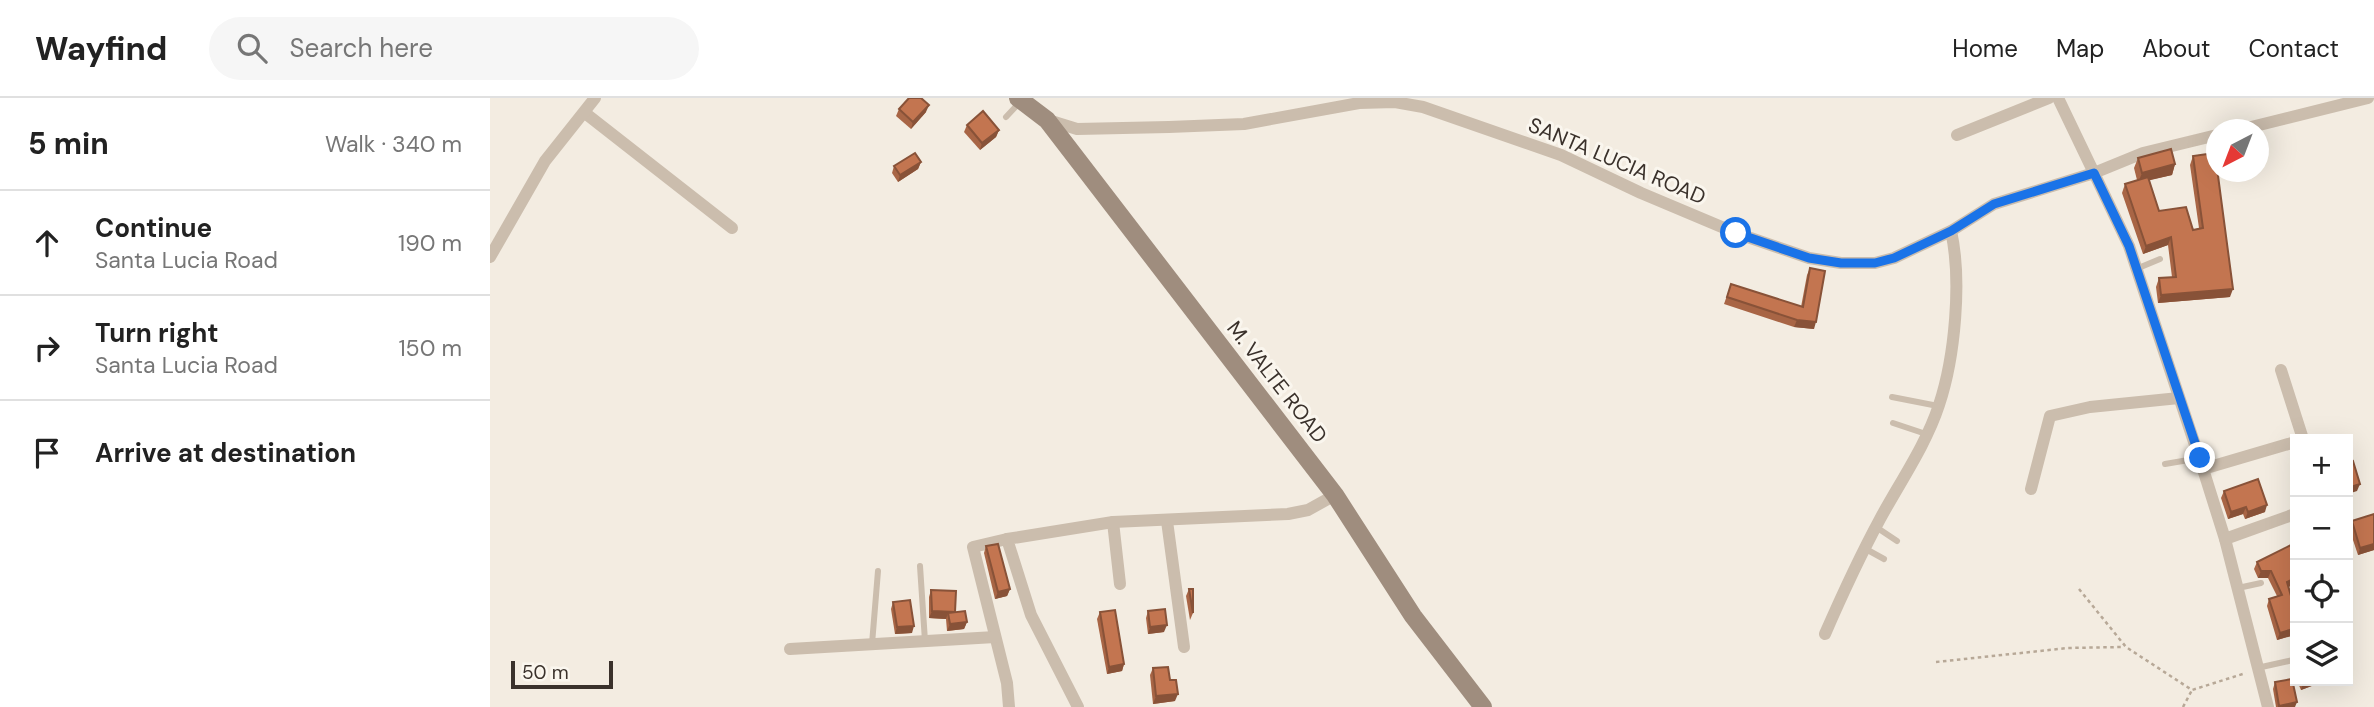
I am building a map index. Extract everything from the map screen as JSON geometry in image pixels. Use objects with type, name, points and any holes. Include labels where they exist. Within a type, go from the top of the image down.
[{"type":"main road","name":"M. VALTE ROAD","points":[[1020,99],[1047,120],[1335,495],[1413,616],[1483,707]]},
{"type":"street","points":[[490,257],[545,161],[595,98]]},
{"type":"street","points":[[1957,135],[2049,98]]},
{"type":"street","points":[[2058,98],[2136,269],[2225,539],[2268,707]]},
{"type":"street","points":[[2269,123],[2368,98]]},
{"type":"street","name":"SANTA LUCIA ROAD","points":[[1047,120],[1077,129],[1244,124],[1359,103],[1395,102],[1423,107],[1561,155],[1641,193],[1736,233],[1809,258],[1841,263],[1875,263],[1894,258],[1951,231],[1994,204],[2094,173],[2143,153],[2206,138]]},
{"type":"street","points":[[585,113],[732,229]]},
{"type":"street","points":[[1825,634],[1864,548],[1939,406],[1946,373],[1956,286],[1956,252],[1951,231]]},
{"type":"street","points":[[2281,370],[2301,434]]},
{"type":"street","points":[[2031,489],[2050,416],[2090,407],[2179,398]]},
{"type":"street","points":[[2202,464],[2290,443]]},
{"type":"street","points":[[1010,707],[973,547],[1113,522],[1167,522],[1288,514],[1308,510],[1335,495]]},
{"type":"street","points":[[2225,539],[2290,516]]},
{"type":"street","points":[[1113,522],[1120,584]]},
{"type":"street","points":[[1167,522],[1184,647]]},
{"type":"street","points":[[1007,539],[1031,615],[1078,707]]},
{"type":"street","points":[[790,649],[995,637]]},
{"type":"lane","points":[[1006,117],[1020,99]]},
{"type":"lane","points":[[2136,269],[2160,259]]},
{"type":"lane","points":[[1892,397],[1939,406]]},
{"type":"lane","points":[[1893,423],[1926,434]]},
{"type":"lane","points":[[2165,464],[2202,464]]},
{"type":"lane","points":[[1875,527],[1897,541]]},
{"type":"lane","points":[[1864,548],[1884,559]]},
{"type":"lane","points":[[920,566],[925,641]]},
{"type":"lane","points":[[872,644],[878,571]]},
{"type":"lane","points":[[2237,588],[2260,583]]},
{"type":"lane","points":[[2257,669],[2290,661]]},
{"type":"path","points":[[2079,589],[2126,647],[2192,690]]},
{"type":"path","points":[[1936,662],[2068,648],[2126,647]]},
{"type":"path","points":[[2183,707],[2192,690],[2257,669]]},
{"type":"building","points":[[909,98],[921,98],[929,105],[913,122],[899,109]]},
{"type":"building","points":[[983,111],[999,130],[982,143],[967,125]]},
{"type":"building","points":[[2171,149],[2175,164],[2142,173],[2138,158]]},
{"type":"building","points":[[915,153],[921,162],[900,175],[894,166]]},
{"type":"building","points":[[2206,154],[2206,182],[2219,182],[2233,289],[2161,295],[2159,278],[2176,277],[2171,237],[2146,246],[2125,184],[2148,177],[2159,211],[2186,207],[2193,230],[2203,228],[2193,156]]},
{"type":"building","points":[[1810,268],[1825,271],[1816,322],[1797,320],[1727,297],[1731,284],[1803,307]]},
{"type":"building","points":[[2353,461],[2360,484],[2353,486]]},
{"type":"building","points":[[2258,479],[2267,505],[2248,512],[2246,507],[2231,512],[2224,491]]},
{"type":"building","points":[[2374,514],[2374,544],[2360,548],[2353,521]]},
{"type":"building","points":[[998,544],[1010,589],[998,592],[986,546]]},
{"type":"building","points":[[2290,546],[2290,580],[2287,582],[2290,592],[2290,630],[2280,633],[2269,599],[2282,595],[2271,571],[2261,571],[2257,562]]},
{"type":"building","points":[[1189,589],[1193,589],[1193,613]]},
{"type":"building","points":[[931,590],[956,591],[955,612],[932,611]]},
{"type":"building","points":[[910,600],[914,626],[897,627],[893,602]]},
{"type":"building","points":[[1165,609],[1167,625],[1150,627],[1148,611]]},
{"type":"building","points":[[1115,610],[1124,664],[1109,667],[1100,612]]},
{"type":"building","points":[[965,611],[967,622],[950,624],[948,613]]},
{"type":"building","points":[[1168,667],[1170,680],[1176,680],[1178,694],[1156,696],[1153,668]]},
{"type":"building","points":[[2290,679],[2297,702],[2279,706],[2275,682]]},
{"type":"route","points":[[1736,233],[1793,250],[1809,258],[1841,263],[1875,263],[1894,258],[1951,231],[1994,204],[2094,173],[2108,197],[2129,246],[2200,458]]}]
